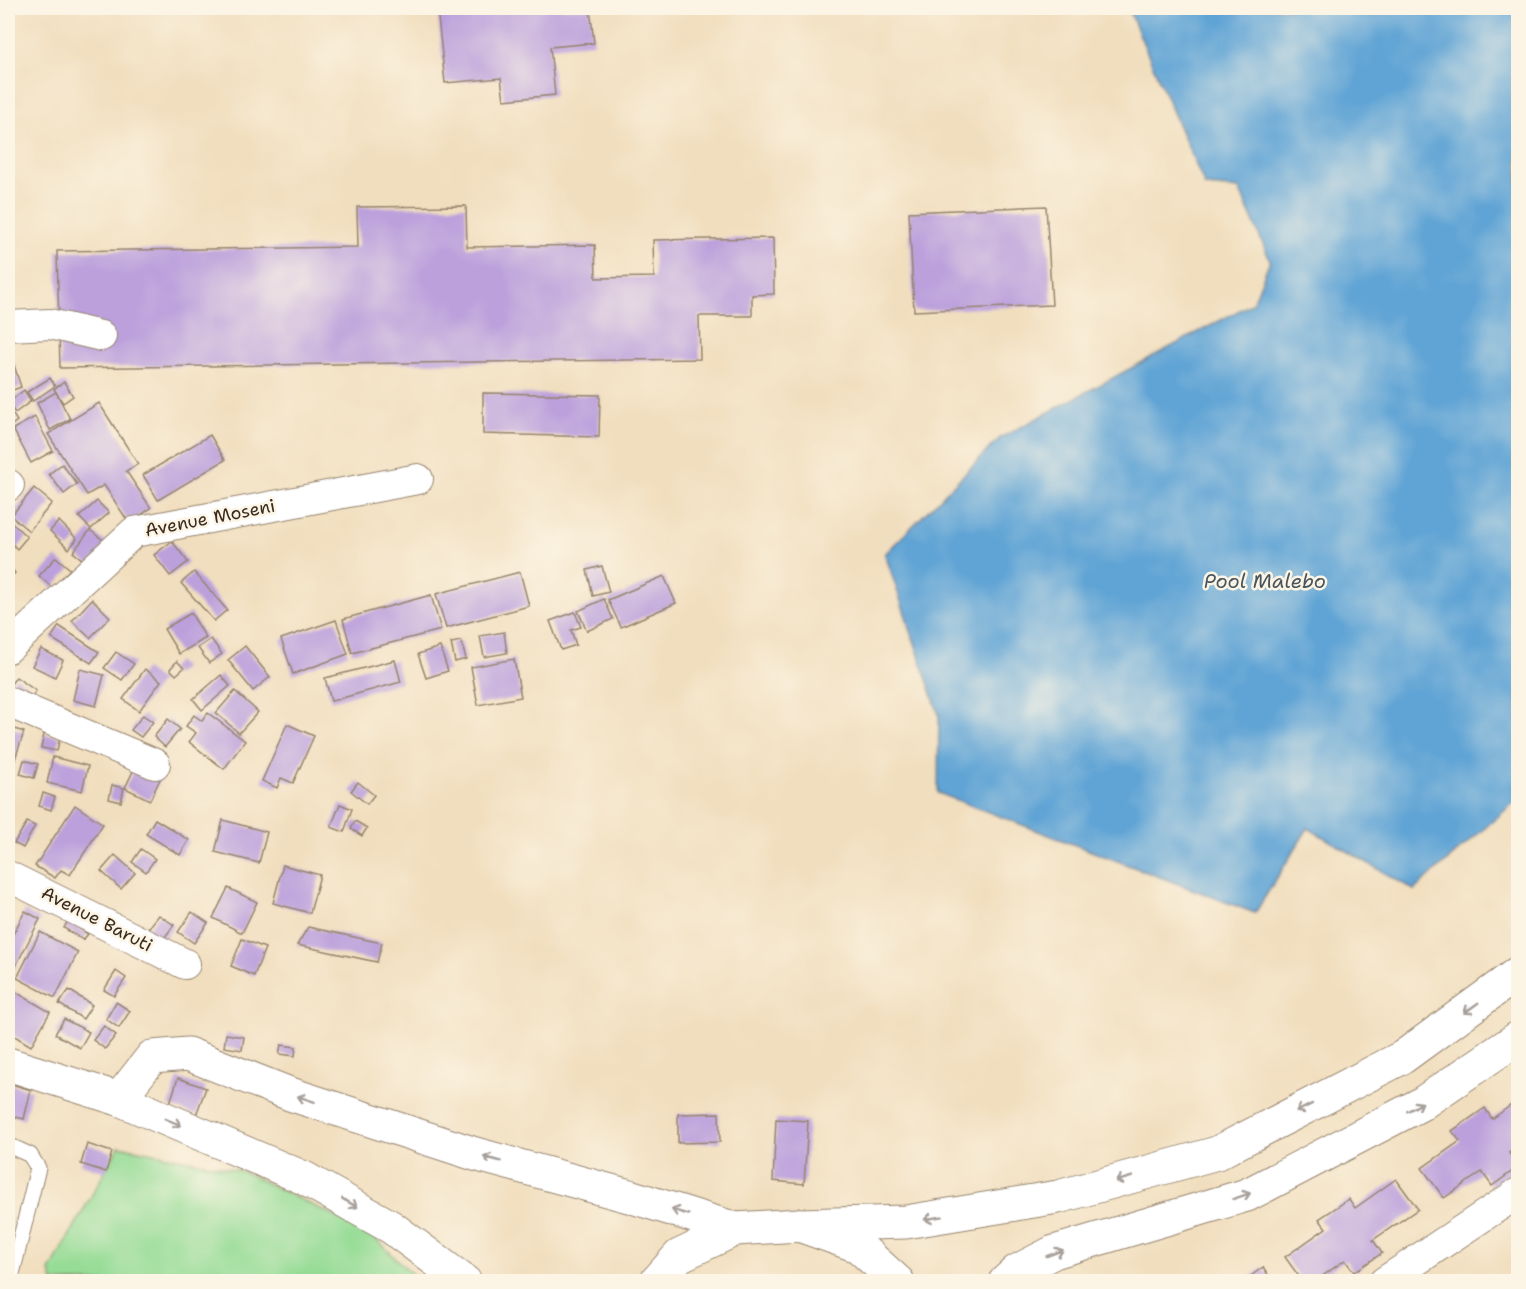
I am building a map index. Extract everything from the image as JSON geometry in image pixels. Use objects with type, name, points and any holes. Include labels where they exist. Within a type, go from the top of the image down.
[{"type":"street","points":[[8,326],[50,324],[101,336]]},
{"type":"street","name":"Avenue Moseni","points":[[8,648],[134,532],[418,478]]},
{"type":"street","points":[[8,702],[154,764]]},
{"type":"street","name":"Avenue Baruti","points":[[8,876],[185,964]]},
{"type":"street","points":[[119,1099],[152,1058],[188,1054],[241,1072],[290,1094],[464,1150],[629,1196],[736,1229],[906,1222],[1058,1197],[1216,1153],[1403,1057],[1518,973]]},
{"type":"street","points":[[1005,1281],[1017,1271],[1054,1252],[1247,1195],[1421,1104],[1518,1038]]},
{"type":"street","points":[[8,1064],[119,1099],[304,1178],[391,1227],[465,1281]]},
{"type":"street","points":[[1384,1281],[1518,1193]]},
{"type":"street","points":[[799,1226],[858,1246],[898,1281]]},
{"type":"street","points":[[656,1281],[679,1256],[736,1229]]},
{"type":"lane","points":[[8,1145],[30,1155],[38,1168],[10,1281]]},
{"type":"green space","points":[[119,1146],[242,1171],[370,1233],[419,1281],[53,1282],[50,1271]]},
{"type":"water","name":"Pool Malebo","points":[[1128,8],[1518,8],[1518,799],[1414,890],[1308,828],[1255,913],[938,793],[939,715],[885,554],[1000,438],[1253,303],[1270,260],[1239,189],[1205,186]]},
{"type":"building","points":[[437,8],[590,8],[594,43],[550,47],[555,95],[504,100],[501,78],[445,83]]},
{"type":"building","points":[[466,206],[467,247],[595,245],[596,278],[654,277],[653,240],[773,238],[774,294],[752,295],[752,316],[699,316],[700,359],[60,368],[57,251],[358,247],[357,207]]},
{"type":"building","points":[[1046,206],[1052,305],[914,311],[909,212]]},
{"type":"building","points":[[13,362],[21,387],[8,392],[8,363]]},
{"type":"building","points":[[50,378],[55,386],[33,401],[27,392]]},
{"type":"building","points":[[64,382],[73,396],[63,403],[54,389]]},
{"type":"building","points":[[24,390],[31,401],[15,413],[8,403]]},
{"type":"building","points":[[56,392],[70,419],[50,430],[37,403]]},
{"type":"building","points":[[483,393],[600,395],[599,437],[483,434]]},
{"type":"building","points":[[99,403],[138,464],[126,471],[151,508],[129,523],[104,485],[87,495],[48,434]]},
{"type":"building","points":[[8,407],[17,421],[8,428]]},
{"type":"building","points":[[35,417],[53,451],[31,463],[13,429]]},
{"type":"building","points":[[210,435],[225,460],[158,500],[143,475]]},
{"type":"building","points":[[62,464],[77,484],[64,494],[49,474]]},
{"type":"building","points":[[34,488],[52,503],[29,531],[11,516]]},
{"type":"building","points":[[97,501],[109,513],[91,529],[79,517]]},
{"type":"building","points":[[8,519],[27,537],[17,549],[11,543],[8,547]]},
{"type":"building","points":[[59,521],[77,539],[69,549],[50,531]]},
{"type":"building","points":[[90,530],[108,544],[91,566],[73,552]]},
{"type":"building","points":[[172,541],[188,562],[170,576],[154,555]]},
{"type":"building","points":[[56,557],[70,569],[53,588],[39,576]]},
{"type":"building","points":[[8,564],[15,573],[8,580]]},
{"type":"building","points":[[602,566],[609,592],[593,596],[587,570]]},
{"type":"building","points":[[194,572],[227,610],[214,621],[181,583]]},
{"type":"building","points":[[520,572],[529,606],[446,628],[436,594]]},
{"type":"building","points":[[664,576],[676,603],[621,627],[608,600]]},
{"type":"building","points":[[431,595],[441,630],[352,653],[343,619]]},
{"type":"building","points":[[92,599],[110,617],[90,638],[72,621]]},
{"type":"building","points":[[604,599],[613,619],[587,631],[578,611]]},
{"type":"building","points":[[575,612],[581,627],[571,630],[576,645],[561,650],[550,621]]},
{"type":"building","points":[[191,613],[206,638],[179,654],[164,629]]},
{"type":"building","points":[[336,620],[348,654],[293,674],[281,639]]},
{"type":"building","points":[[59,626],[99,652],[91,663],[51,638]]},
{"type":"building","points":[[504,632],[507,653],[484,657],[480,636]]},
{"type":"building","points":[[211,639],[222,654],[209,663],[198,648]]},
{"type":"building","points":[[461,641],[466,659],[455,662],[451,643]]},
{"type":"building","points":[[245,646],[270,677],[253,691],[228,660]]},
{"type":"building","points":[[440,647],[448,671],[426,678],[418,654]]},
{"type":"building","points":[[41,649],[63,660],[55,677],[32,666]]},
{"type":"building","points":[[116,652],[134,664],[122,680],[104,668]]},
{"type":"building","points":[[514,659],[521,697],[478,705],[471,667]]},
{"type":"building","points":[[395,660],[401,682],[331,701],[325,678]]},
{"type":"building","points":[[177,661],[184,668],[176,675],[170,669]]},
{"type":"building","points":[[80,669],[104,675],[96,706],[73,700]]},
{"type":"building","points":[[145,669],[161,681],[139,711],[123,699]]},
{"type":"building","points":[[221,675],[230,686],[202,710],[193,699]]},
{"type":"building","points":[[16,677],[36,691],[27,703],[8,688]]},
{"type":"building","points":[[235,691],[258,712],[239,733],[216,713]]},
{"type":"building","points":[[208,713],[245,741],[224,769],[189,742],[196,733],[186,726],[194,715],[202,721]]},
{"type":"building","points":[[143,715],[153,722],[141,737],[131,730]]},
{"type":"building","points":[[168,719],[180,729],[165,747],[154,737]]},
{"type":"building","points":[[287,724],[314,736],[293,783],[281,778],[277,788],[262,781]]},
{"type":"building","points":[[8,727],[24,732],[11,771],[8,770]]},
{"type":"building","points":[[44,734],[60,737],[57,751],[41,748]]},
{"type":"building","points":[[53,757],[88,766],[82,791],[47,783]]},
{"type":"building","points":[[24,760],[38,764],[34,778],[20,774]]},
{"type":"building","points":[[137,763],[162,775],[150,800],[125,788]]},
{"type":"building","points":[[358,782],[374,795],[367,804],[351,791]]},
{"type":"building","points":[[112,785],[124,788],[121,802],[109,799]]},
{"type":"building","points":[[43,793],[55,797],[51,810],[39,806]]},
{"type":"building","points":[[340,804],[352,809],[344,832],[331,827]]},
{"type":"building","points":[[75,805],[103,824],[70,875],[61,870],[55,878],[35,866]]},
{"type":"building","points":[[155,819],[189,840],[180,855],[146,834]]},
{"type":"building","points":[[223,820],[267,832],[259,863],[215,852]]},
{"type":"building","points":[[355,821],[367,828],[362,836],[351,829]]},
{"type":"building","points":[[27,822],[35,826],[23,848],[14,843]]},
{"type":"building","points":[[141,849],[155,859],[146,872],[132,862]]},
{"type":"building","points":[[115,855],[135,873],[121,889],[101,871]]},
{"type":"building","points":[[283,865],[320,875],[310,913],[273,903]]},
{"type":"building","points":[[228,888],[257,902],[242,933],[213,918]]},
{"type":"building","points":[[25,911],[40,919],[8,981],[8,944]]},
{"type":"building","points":[[192,912],[208,923],[194,943],[178,932]]},
{"type":"building","points":[[159,915],[174,925],[159,945],[144,934]]},
{"type":"building","points":[[68,921],[88,934],[83,940],[64,928]]},
{"type":"building","points":[[308,927],[382,943],[377,962],[297,945]]},
{"type":"building","points":[[40,932],[78,952],[55,998],[17,978]]},
{"type":"building","points":[[242,939],[265,948],[254,976],[231,966]]},
{"type":"building","points":[[116,971],[126,978],[114,996],[104,990]]},
{"type":"building","points":[[9,988],[50,1012],[31,1046],[8,1032]]},
{"type":"building","points":[[69,990],[92,1005],[83,1019],[59,1004]]},
{"type":"building","points":[[116,1002],[130,1011],[119,1028],[106,1019]]},
{"type":"building","points":[[64,1019],[89,1032],[80,1048],[55,1034]]},
{"type":"building","points":[[104,1026],[116,1035],[105,1049],[93,1040]]},
{"type":"building","points":[[226,1034],[244,1037],[242,1050],[224,1047]]},
{"type":"building","points":[[281,1045],[296,1047],[295,1056],[279,1054]]},
{"type":"building","points":[[178,1078],[206,1088],[196,1115],[169,1106]]},
{"type":"building","points":[[8,1083],[31,1090],[24,1119],[8,1115]]},
{"type":"building","points":[[1518,1100],[1518,1146],[1509,1153],[1518,1167],[1492,1186],[1482,1172],[1444,1198],[1422,1168],[1460,1141],[1452,1131],[1485,1108],[1492,1119]]},
{"type":"building","points":[[719,1113],[720,1142],[678,1143],[678,1114]]},
{"type":"building","points":[[776,1119],[808,1121],[804,1184],[773,1181]]},
{"type":"building","points":[[87,1144],[112,1152],[106,1172],[81,1164]]},
{"type":"building","points":[[1396,1179],[1418,1209],[1373,1240],[1382,1253],[1354,1272],[1345,1260],[1314,1282],[1303,1282],[1285,1257],[1326,1228],[1319,1219],[1349,1199],[1355,1208]]},
{"type":"building","points":[[1263,1267],[1273,1282],[1243,1282]]}]
